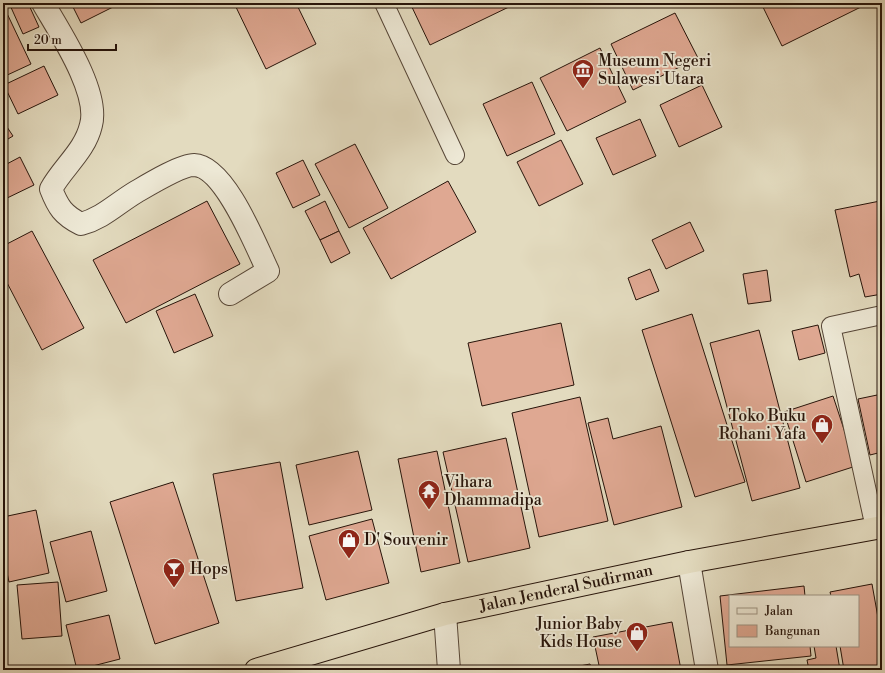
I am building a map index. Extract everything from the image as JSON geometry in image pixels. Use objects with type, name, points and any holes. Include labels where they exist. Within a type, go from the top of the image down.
[{"type":"highway","name":"Jalan Jenderal Sudirman","points":[[256,670],[445,614],[689,562],[879,527]]},
{"type":"street","points":[[43,3],[68,46],[87,86],[92,110],[92,125],[75,157],[51,189],[56,203],[66,217],[81,224],[96,219],[134,193],[168,174],[193,165],[207,168],[226,188],[246,224],[268,271],[230,294]]},
{"type":"street","points":[[689,562],[707,670]]},
{"type":"street","points":[[445,614],[449,670]]},
{"type":"lane","points":[[384,3],[455,154]]},
{"type":"lane","points":[[879,527],[832,326],[882,315]]},
{"type":"building","points":[[9,3],[28,3],[39,27],[23,34]]},
{"type":"building","points":[[71,3],[121,3],[81,23]]},
{"type":"building","points":[[234,3],[296,3],[316,44],[266,69]]},
{"type":"building","points":[[410,3],[512,3],[513,5],[430,45]]},
{"type":"building","points":[[761,3],[869,3],[782,46]]},
{"type":"building","points":[[3,5],[31,64],[3,77]]},
{"type":"building","points":[[675,13],[698,58],[633,90],[611,44]]},
{"type":"building","name":"Museum Negeri Sulawesi Utara","points":[[600,48],[626,102],[567,131],[540,78]]},
{"type":"building","points":[[44,66],[58,95],[18,114],[4,85]]},
{"type":"building","points":[[532,82],[555,134],[507,156],[483,104]]},
{"type":"building","points":[[702,85],[722,127],[679,147],[660,105]]},
{"type":"building","points":[[640,119],[656,156],[613,175],[596,138]]},
{"type":"building","points":[[3,121],[13,136],[3,142]]},
{"type":"building","points":[[561,140],[583,184],[539,206],[517,162]]},
{"type":"building","points":[[355,144],[388,208],[349,228],[315,164]]},
{"type":"building","points":[[20,157],[34,185],[3,200],[3,166]]},
{"type":"building","points":[[303,160],[320,195],[293,208],[276,173]]},
{"type":"building","points":[[448,181],[476,232],[391,279],[363,228]]},
{"type":"building","points":[[207,201],[240,264],[126,323],[93,260]]},
{"type":"building","points":[[325,201],[339,231],[320,240],[305,211]]},
{"type":"building","points":[[880,201],[882,210],[882,294],[865,297],[859,274],[850,277],[835,210]]},
{"type":"building","points":[[690,222],[704,251],[666,269],[652,240]]},
{"type":"building","points":[[32,231],[84,328],[42,350],[3,275],[3,246]]},
{"type":"building","points":[[339,231],[350,253],[331,263],[320,240]]},
{"type":"building","points":[[650,269],[659,291],[636,300],[628,278]]},
{"type":"building","points":[[767,270],[771,301],[748,304],[743,274]]},
{"type":"building","points":[[195,294],[213,336],[174,353],[156,311]]},
{"type":"building","points":[[692,314],[745,482],[695,497],[642,330]]},
{"type":"building","points":[[561,323],[574,385],[482,406],[468,343]]},
{"type":"building","points":[[818,325],[825,353],[799,360],[792,331]]},
{"type":"building","points":[[759,330],[800,488],[752,501],[710,343]]},
{"type":"building","points":[[882,394],[882,452],[870,455],[858,399]]},
{"type":"building","name":"Toko Buku Rohani Yafa","points":[[833,396],[856,466],[806,482],[784,412]]},
{"type":"building","points":[[580,397],[608,521],[539,537],[512,413]]},
{"type":"building","points":[[608,418],[613,439],[661,426],[682,507],[614,525],[588,423]]},
{"type":"building","points":[[506,438],[530,548],[468,562],[443,452]]},
{"type":"building","points":[[358,451],[372,510],[309,525],[296,465]]},
{"type":"building","name":"Vihara Dhammadipa","points":[[437,451],[460,563],[421,572],[398,459]]},
{"type":"building","points":[[280,462],[303,588],[236,601],[213,474]]},
{"type":"building","points":[[173,482],[219,623],[155,644],[110,502]]},
{"type":"building","points":[[36,510],[49,573],[9,582],[3,554],[3,517]]},
{"type":"building","name":"D' Souvenir","points":[[372,519],[389,583],[326,600],[309,536]]},
{"type":"building","points":[[91,531],[107,591],[66,602],[50,542]]},
{"type":"building","points":[[58,582],[62,636],[22,639],[17,585]]},
{"type":"building","points":[[872,584],[882,640],[882,670],[844,670],[840,647],[859,647],[859,595],[831,595],[830,592]]},
{"type":"building","points":[[804,586],[805,595],[729,595],[729,647],[810,647],[811,656],[727,665],[720,596]]},
{"type":"building","points":[[109,615],[120,659],[77,670],[66,625]]},
{"type":"building","name":"Junior Baby Kids House","points":[[672,622],[681,670],[600,670],[593,637]]},
{"type":"building","points":[[814,647],[836,647],[840,670],[809,670],[807,660],[816,658]]},
{"type":"building","points":[[590,664],[592,670],[559,670]]},
{"type":"place","name":"Museum Negeri Sulawesi Utara","points":[[583,90]]},
{"type":"place","name":"Toko Buku Rohani Yafa","points":[[822,444]]},
{"type":"place","name":"Vihara Dhammadipa","points":[[429,510]]},
{"type":"place","name":"D' Souvenir","points":[[349,560]]},
{"type":"place","name":"Hops","points":[[174,588]]},
{"type":"place","name":"Junior Baby Kids House","points":[[637,652]]}]
